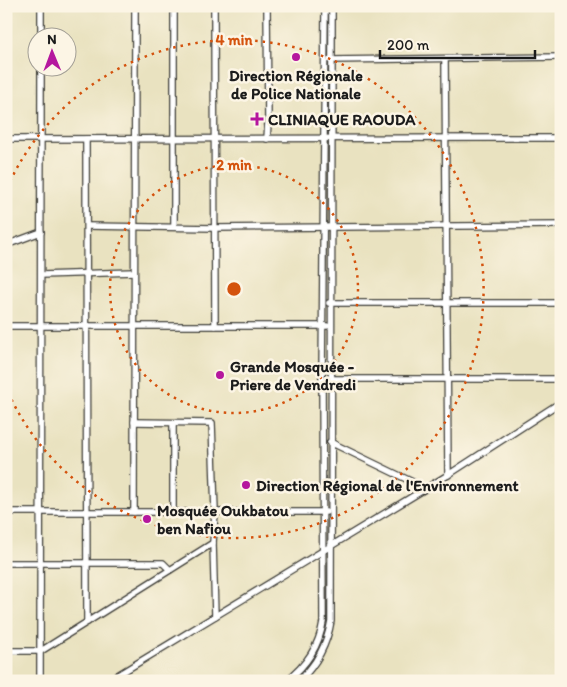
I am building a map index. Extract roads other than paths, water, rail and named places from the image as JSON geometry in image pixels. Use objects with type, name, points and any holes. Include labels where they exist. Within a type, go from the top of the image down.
[{"type":"street","points":[[41,6],[41,28]]},
{"type":"street","points":[[134,512],[135,6]]},
{"type":"street","points":[[174,6],[174,226]]},
{"type":"street","points":[[214,6],[215,326]]},
{"type":"street","points":[[267,6],[267,139]]},
{"type":"street","points":[[286,681],[301,668],[312,654],[321,634],[323,622],[323,326],[332,186],[328,138],[325,6]]},
{"type":"street","points":[[299,681],[318,657],[329,634],[331,609],[331,303],[328,227],[324,186],[332,60],[332,6]]},
{"type":"street","points":[[325,60],[445,60],[561,57]]},
{"type":"street","points":[[445,60],[448,475]]},
{"type":"street","points":[[40,681],[41,78]]},
{"type":"street","points":[[6,139],[561,138]]},
{"type":"street","points":[[86,139],[88,326],[87,622]]},
{"type":"street","points":[[324,186],[332,186]]},
{"type":"street","points":[[87,226],[134,225],[215,228],[561,225]]},
{"type":"street","points":[[6,245],[41,232]]},
{"type":"street","points":[[41,275],[134,272]]},
{"type":"street","points":[[324,303],[561,303]]},
{"type":"street","points":[[6,326],[331,326]]},
{"type":"street","points":[[322,379],[561,379]]},
{"type":"street","points":[[108,681],[448,475],[561,402]]},
{"type":"street","points":[[134,422],[212,423],[215,512],[213,543],[214,616]]},
{"type":"street","points":[[173,423],[173,512]]},
{"type":"street","points":[[323,439],[425,488]]},
{"type":"street","points":[[6,512],[330,512]]},
{"type":"street","points":[[6,651],[41,651],[213,543]]},
{"type":"street","points":[[6,563],[163,563],[170,570]]},
{"type":"place","name":"Direction Régionale de Police Nationale","points":[[296,57]]},
{"type":"place","name":"CLINIAQUE RAOUDA","points":[[257,119]]},
{"type":"place","name":"Grande Mosquée - Priere de Vendredi","points":[[220,375]]},
{"type":"place","name":"Direction Régional de l'Environnement","points":[[246,485]]},
{"type":"place","name":"Mosquée Oukbatou ben Nafiou","points":[[147,519]]}]
